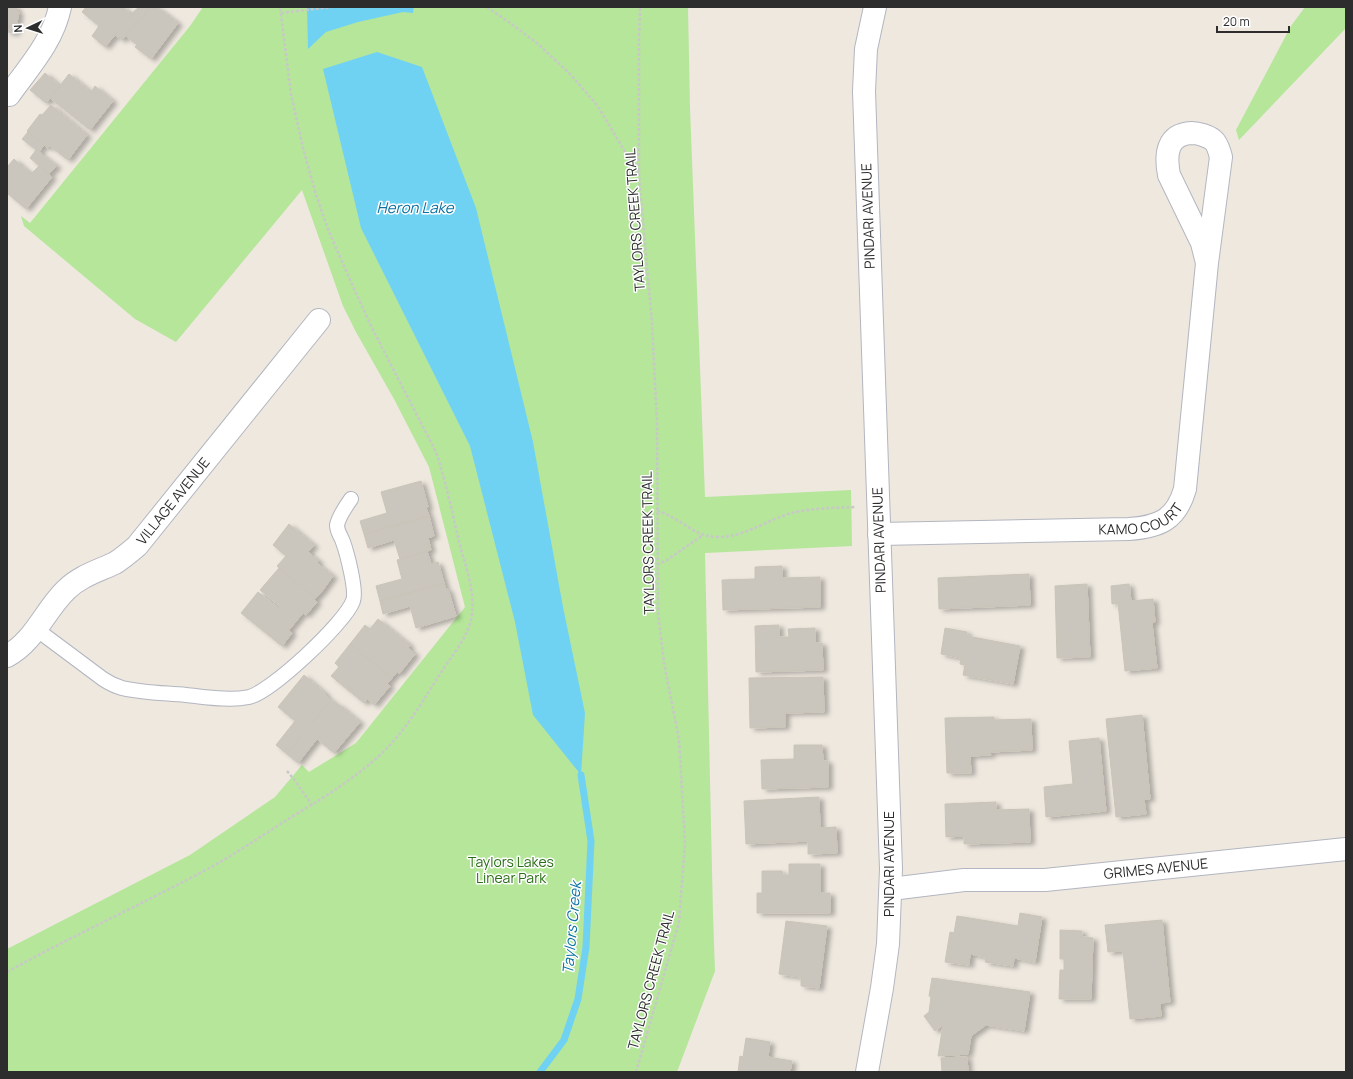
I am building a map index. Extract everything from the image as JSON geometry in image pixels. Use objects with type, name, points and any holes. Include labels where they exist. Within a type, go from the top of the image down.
[{"type":"street","points":[[9,95],[47,42],[54,29],[60,7]]},
{"type":"street","name":"PINDARI AVENUE","points":[[867,1072],[882,988],[888,944],[891,879],[864,91],[866,49],[875,7]]},
{"type":"street","name":"KAMO COURT","points":[[879,534],[1129,529],[1146,528],[1159,524],[1169,517],[1182,501],[1185,489],[1207,263],[1221,157],[1218,147],[1212,140],[1195,133],[1185,133],[1176,137],[1170,144],[1167,152],[1167,164],[1169,174],[1202,242],[1207,263]]},
{"type":"street","name":"VILLAGE AVENUE","points":[[7,656],[19,648],[36,629],[58,598],[68,589],[88,574],[123,558],[137,546],[319,320]]},
{"type":"street","name":"GRIMES AVENUE","points":[[891,879],[1045,880],[1346,849]]},
{"type":"lane","points":[[36,629],[113,685],[138,691],[225,698],[250,697],[270,687],[318,645],[346,612],[353,601],[354,587],[350,568],[343,541],[337,527],[342,512],[351,498]]},
{"type":"path","points":[[7,972],[228,858],[312,805],[374,761],[390,746],[406,726],[460,646],[469,627],[472,613],[472,597],[449,495],[436,452],[357,296],[329,232],[316,195],[296,120],[291,94],[280,7]]},
{"type":"path","points":[[281,13],[331,7]]},
{"type":"path","points":[[487,7],[510,22],[538,44],[569,73],[597,106],[639,175]]},
{"type":"path","name":"TAYLORS CREEK TRAIL","points":[[636,1072],[679,922],[685,843],[679,740],[664,663],[658,612],[657,422],[652,324],[639,175],[640,7]]},
{"type":"path","points":[[657,510],[672,516],[703,535],[715,537],[738,535],[777,518],[803,511],[879,506]]},
{"type":"path","points":[[657,565],[667,560],[703,535]]},
{"type":"path","points":[[287,771],[312,805]]},
{"type":"green space","name":"Taylors Lakes Linear Park","points":[[203,7],[688,7],[690,108],[705,497],[851,490],[852,546],[705,553],[715,971],[677,1072],[7,1072],[7,949],[190,855],[275,797],[302,765],[309,772],[356,743],[465,607],[429,467],[343,306],[302,190],[176,342],[135,319],[24,226],[21,216],[30,223],[190,26]]},
{"type":"green space","points":[[1305,7],[1346,7],[1346,28],[1239,140],[1236,130],[1291,26]]},
{"type":"water","points":[[307,7],[414,7],[413,13],[403,12],[358,22],[326,32],[308,49]]},
{"type":"water","name":"Heron Lake","points":[[377,52],[422,67],[476,208],[533,442],[563,607],[585,713],[581,775],[533,715],[515,622],[470,446],[361,228],[323,69]]},
{"type":"building","points":[[7,7],[17,7],[16,12],[19,12],[15,33],[7,32]]},
{"type":"building","points":[[86,7],[123,7],[132,15],[105,47],[92,36],[99,26],[82,12]]},
{"type":"building","points":[[139,7],[151,7],[139,22],[137,21],[122,40],[115,35],[132,15],[131,14]]},
{"type":"building","points":[[151,7],[157,7],[178,23],[151,59],[135,47],[137,45],[126,36],[137,21],[139,22]]},
{"type":"building","points":[[45,73],[60,86],[46,103],[30,90]]},
{"type":"building","points":[[69,74],[91,92],[95,86],[113,101],[90,130],[50,98]]},
{"type":"building","points":[[51,105],[87,135],[68,160],[50,146],[48,148],[27,131],[40,114],[42,115]]},
{"type":"building","points":[[28,132],[44,145],[39,152],[22,139]]},
{"type":"building","points":[[36,150],[57,166],[49,174],[30,158]]},
{"type":"building","points":[[14,159],[31,174],[39,166],[52,177],[26,209],[7,193],[7,167]]},
{"type":"building","points":[[421,481],[429,516],[364,534],[360,521],[387,513],[381,492]]},
{"type":"building","points":[[429,516],[434,536],[428,538],[431,550],[400,559],[394,540],[368,548],[364,534]]},
{"type":"building","points":[[289,524],[314,545],[308,552],[319,561],[317,563],[333,576],[316,598],[277,566],[286,556],[273,545]]},
{"type":"building","points":[[427,551],[431,564],[438,562],[444,583],[380,601],[376,586],[402,579],[397,560]]},
{"type":"building","points":[[782,566],[782,578],[820,577],[820,607],[723,610],[722,580],[755,579],[755,567]]},
{"type":"building","points":[[279,568],[316,598],[314,600],[317,602],[306,615],[303,613],[289,630],[292,633],[282,646],[241,613],[258,592],[278,608],[280,606],[260,590]]},
{"type":"building","points":[[1029,574],[1030,605],[939,609],[938,578]]},
{"type":"building","points":[[444,583],[446,590],[448,589],[456,616],[416,628],[410,606],[383,614],[380,601]]},
{"type":"building","points":[[1087,584],[1090,657],[1057,658],[1055,586]]},
{"type":"building","points":[[1129,584],[1131,601],[1153,599],[1155,622],[1152,623],[1157,668],[1125,671],[1118,603],[1112,604],[1111,586]]},
{"type":"building","points":[[378,619],[410,645],[408,648],[415,654],[399,674],[397,672],[392,678],[350,644],[365,625],[370,629]]},
{"type":"building","points":[[779,625],[779,637],[789,637],[788,629],[815,628],[815,643],[822,643],[823,670],[756,672],[755,626]]},
{"type":"building","points":[[945,628],[967,632],[967,636],[1020,646],[1013,684],[963,675],[965,665],[960,664],[961,658],[941,654]]},
{"type":"building","points":[[350,644],[392,678],[387,684],[390,686],[374,705],[367,699],[364,703],[331,676],[339,667],[335,663]]},
{"type":"building","points":[[304,675],[331,700],[287,754],[276,745],[295,721],[278,707]]},
{"type":"building","points":[[823,677],[824,712],[785,713],[785,727],[750,728],[749,678]]},
{"type":"building","points":[[331,700],[360,722],[334,753],[317,739],[298,763],[287,754]]},
{"type":"building","points":[[1142,715],[1150,799],[1144,799],[1146,814],[1116,817],[1106,719]]},
{"type":"building","points":[[994,717],[994,720],[1031,719],[1032,750],[990,752],[991,755],[970,756],[971,773],[947,773],[945,718]]},
{"type":"building","points":[[1099,738],[1106,811],[1046,817],[1044,787],[1073,784],[1069,741]]},
{"type":"building","points":[[794,745],[822,745],[823,761],[828,761],[828,787],[762,789],[761,760],[794,759]]},
{"type":"building","points":[[819,797],[820,828],[836,827],[837,853],[808,854],[808,841],[746,844],[744,801]]},
{"type":"building","points":[[996,802],[996,810],[1029,809],[1030,842],[964,844],[964,836],[946,837],[945,804]]},
{"type":"building","points":[[789,864],[820,864],[820,893],[830,893],[830,913],[757,913],[757,893],[762,893],[762,871],[782,871],[783,875],[789,875]]},
{"type":"building","points":[[1020,913],[1042,917],[1035,962],[1014,958],[1013,966],[985,962],[986,957],[970,954],[969,965],[945,962],[950,932],[954,933],[957,916],[1018,926]]},
{"type":"building","points":[[1162,920],[1170,1002],[1160,1003],[1161,1016],[1130,1019],[1123,951],[1108,952],[1105,925]]},
{"type":"building","points":[[786,921],[827,926],[819,988],[801,986],[801,977],[779,974]]},
{"type":"building","points":[[1060,930],[1082,931],[1082,937],[1093,938],[1091,999],[1059,999],[1060,970],[1064,970],[1064,959],[1060,959]]},
{"type":"building","points":[[932,978],[1030,992],[1024,1031],[986,1025],[971,1036],[968,1054],[938,1056],[943,1025],[935,1031],[924,1016],[929,1012],[931,997],[929,996]]},
{"type":"building","points":[[746,1038],[770,1042],[768,1057],[792,1061],[790,1072],[738,1072],[740,1056],[743,1057]]},
{"type":"building","points":[[967,1057],[968,1072],[942,1072],[941,1058]]},
{"type":"waterway","name":"Taylors Creek","points":[[540,1072],[564,1040],[578,999],[586,947],[591,841],[581,775]]}]
